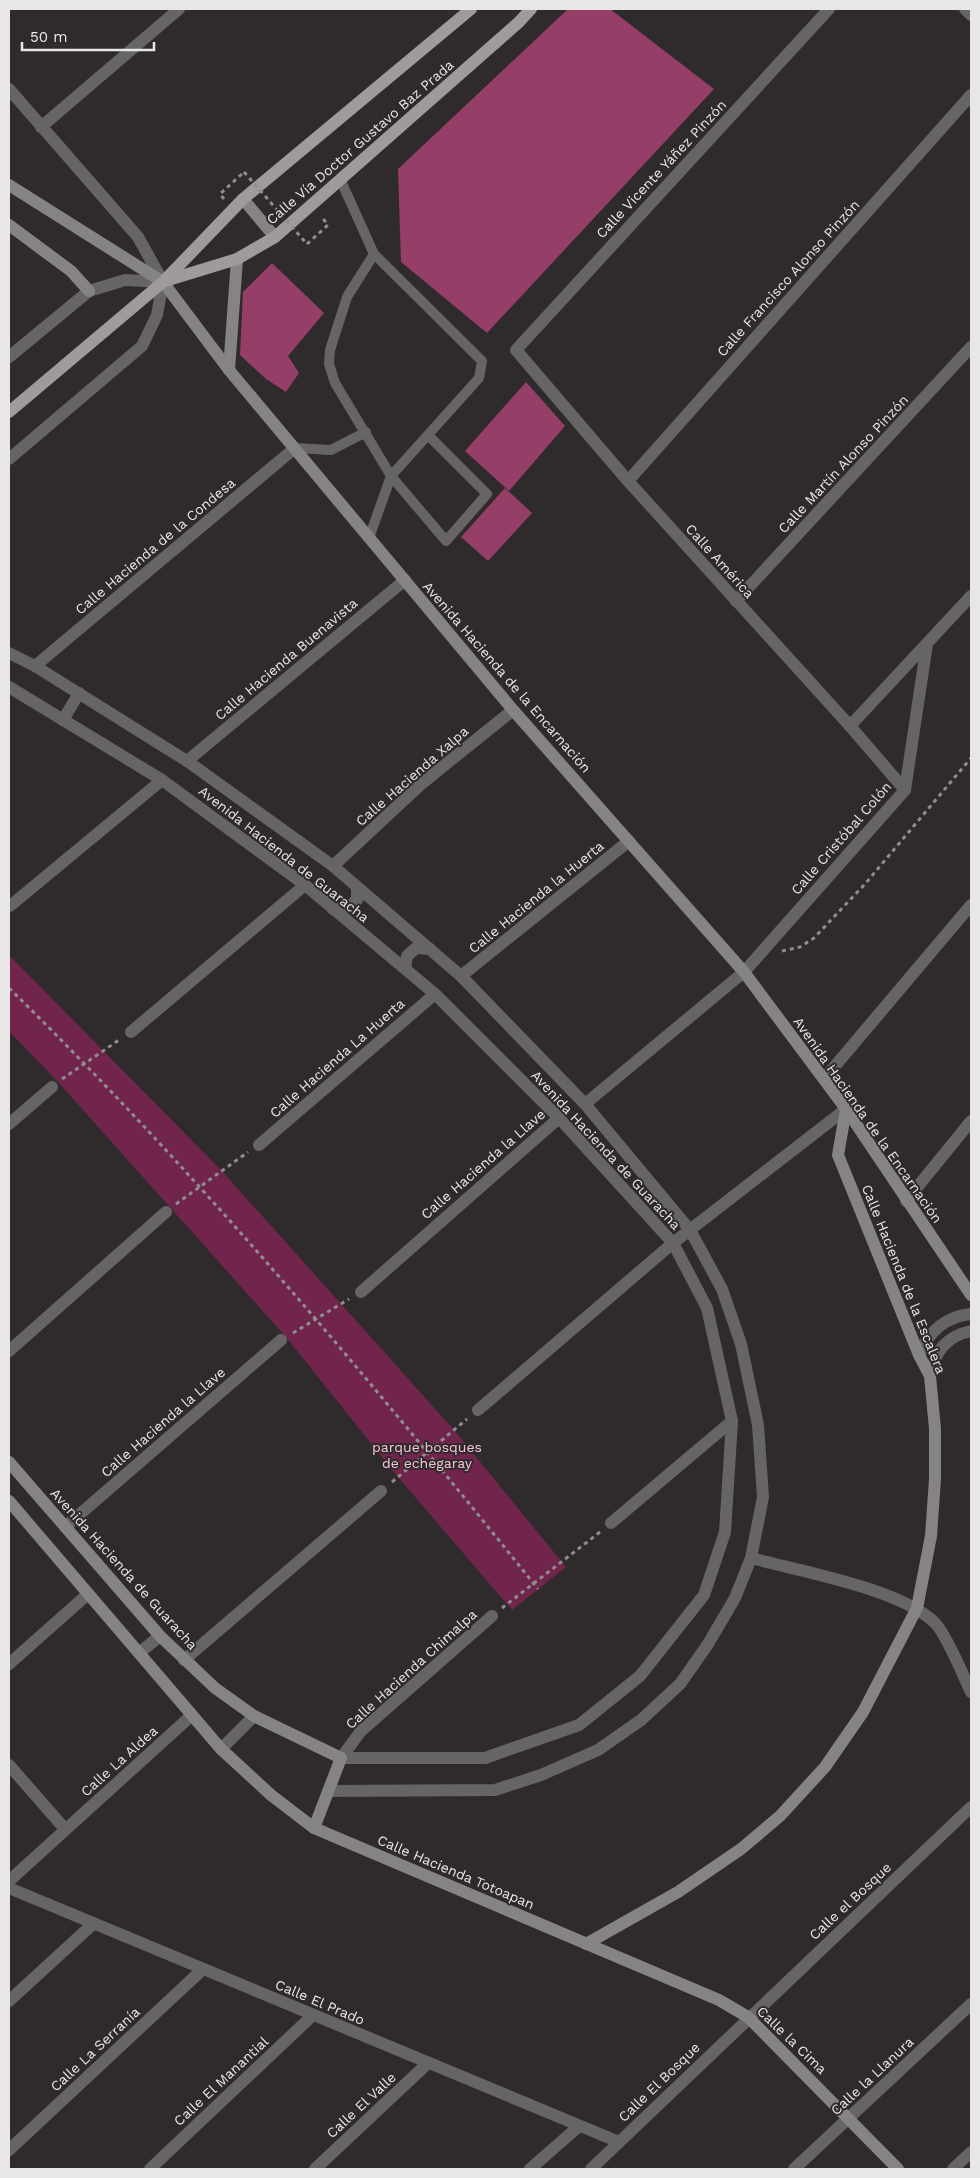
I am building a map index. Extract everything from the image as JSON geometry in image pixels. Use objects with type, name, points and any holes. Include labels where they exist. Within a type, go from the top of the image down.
[{"type":"main road","name":"Calle Vía Doctor Gustavo Baz Prada","points":[[9,412],[163,282],[243,199],[471,9]]},
{"type":"main road","name":"Calle Vía Doctor Gustavo Baz Prada","points":[[163,282],[237,259],[275,237],[341,181],[532,9]]},
{"type":"main road","points":[[9,185],[163,282]]},
{"type":"main road","points":[[243,199],[275,237]]},
{"type":"main road","points":[[9,225],[71,270],[89,291]]},
{"type":"main road","points":[[229,370],[237,259]]},
{"type":"main road","name":"Avenida Hacienda de la Encarnación","points":[[163,282],[229,370],[513,710],[744,972],[846,1109],[906,1201],[971,1295]]},
{"type":"main road","name":"Calle Hacienda de la Escalera","points":[[586,1944],[678,1892],[741,1849],[780,1816],[825,1767],[863,1712],[917,1608],[931,1536],[935,1480],[935,1429],[930,1376],[919,1355],[838,1155],[846,1109]]},
{"type":"main road","name":"Avenida Hacienda de Guaracha","points":[[9,1462],[160,1636],[215,1688],[254,1716],[341,1758]]},
{"type":"main road","points":[[9,1501],[221,1749],[271,1795],[314,1828]]},
{"type":"main road","name":"Calle Hacienda Chimalpa","points":[[314,1828],[341,1758]]},
{"type":"main road","name":"Calle Hacienda Totoapan","points":[[314,1828],[586,1944]]},
{"type":"main road","name":"Calle la Cima","points":[[586,1944],[720,2000],[748,2017],[849,2117],[898,2169]]},
{"type":"street","points":[[41,127],[178,9]]},
{"type":"street","name":"Calle Vicente Yáñez Pinzón","points":[[516,350],[829,9]]},
{"type":"street","points":[[965,9],[971,15]]},
{"type":"street","name":"Avenida Hacienda de la Encarnación","points":[[9,89],[138,237],[163,282]]},
{"type":"street","name":"Calle Francisco Alonso Pinzón","points":[[628,481],[971,95]]},
{"type":"street","name":"Calle Vía Doctor Gustavo Baz Prada","points":[[9,357],[89,291],[125,280],[163,282]]},
{"type":"street","points":[[9,459],[142,346],[157,315],[163,282]]},
{"type":"street","name":"Calle Martín Alonso Pinzón","points":[[736,601],[971,347]]},
{"type":"street","name":"Calle América","points":[[516,350],[628,481],[850,726],[905,790]]},
{"type":"street","name":"Calle Hacienda de la Condesa","points":[[35,666],[294,448]]},
{"type":"street","name":"Calle Hacienda Buenavista","points":[[187,761],[405,580]]},
{"type":"street","points":[[850,726],[971,596]]},
{"type":"street","name":"Calle Cristóbal Colón","points":[[744,972],[905,790],[927,644]]},
{"type":"street","name":"Avenida Hacienda de Guaracha","points":[[9,652],[35,666],[187,761],[333,866],[461,976],[584,1104],[690,1230],[722,1289],[741,1344],[758,1425],[762,1497],[752,1558],[735,1598],[708,1644],[680,1684],[641,1720],[598,1750],[541,1775],[494,1790],[328,1791]]},
{"type":"street","name":"Avenida Hacienda de Guaracha","points":[[9,687],[162,780],[305,885],[435,994],[558,1118],[672,1243],[707,1308],[732,1421],[726,1532],[704,1595],[640,1676],[579,1725],[485,1758],[341,1758]]},
{"type":"street","points":[[62,720],[79,693]]},
{"type":"street","name":"Calle Hacienda Xalpa","points":[[333,866],[420,785],[513,710]]},
{"type":"street","points":[[10,906],[162,780]]},
{"type":"street","name":"Calle Hacienda la Huerta","points":[[461,976],[629,841]]},
{"type":"street","points":[[131,1032],[305,885]]},
{"type":"street","points":[[333,909],[348,907],[357,900],[358,888]]},
{"type":"street","points":[[824,1080],[971,905]]},
{"type":"street","points":[[405,969],[407,956],[416,948],[430,949]]},
{"type":"street","points":[[584,1104],[744,972]]},
{"type":"street","name":"Calle Hacienda La Huerta","points":[[258,1145],[435,994]]},
{"type":"street","points":[[9,1124],[52,1086]]},
{"type":"street","points":[[478,1410],[672,1243],[846,1109]]},
{"type":"street","name":"Calle Hacienda la Llave","points":[[361,1292],[558,1118]]},
{"type":"street","points":[[906,1201],[971,1121]]},
{"type":"street","points":[[9,1351],[166,1212]]},
{"type":"street","points":[[919,1355],[928,1337],[942,1324],[960,1315],[971,1314]]},
{"type":"street","points":[[930,1376],[932,1362],[943,1345],[960,1334],[971,1331]]},
{"type":"street","name":"Calle Hacienda la Llave","points":[[65,1527],[281,1340]]},
{"type":"street","points":[[611,1523],[732,1421]]},
{"type":"street","points":[[184,1660],[382,1491]]},
{"type":"street","points":[[752,1558],[884,1594],[917,1608],[937,1625],[971,1692]]},
{"type":"street","points":[[9,1664],[88,1594]]},
{"type":"street","name":"Calle Hacienda Chimalpa","points":[[341,1758],[361,1731],[492,1616]]},
{"type":"street","points":[[139,1653],[160,1636]]},
{"type":"street","name":"Calle La Aldea","points":[[9,1881],[192,1715]]},
{"type":"street","points":[[221,1749],[254,1716]]},
{"type":"street","points":[[9,1765],[65,1829]]},
{"type":"street","name":"Calle el Bosque","points":[[748,2017],[971,1807]]},
{"type":"street","name":"Calle El Prado","points":[[9,1888],[620,2142]]},
{"type":"street","points":[[9,2001],[94,1923]]},
{"type":"street","name":"Calle La Serranía","points":[[9,2150],[203,1969]]},
{"type":"street","name":"Calle la Llanura","points":[[794,2169],[971,2004]]},
{"type":"street","name":"Calle El Manantial","points":[[150,2169],[313,2015]]},
{"type":"street","name":"Calle El Bosque","points":[[591,2169],[748,2017]]},
{"type":"street","name":"Calle El Valle","points":[[314,2169],[428,2063]]},
{"type":"street","points":[[530,2169],[578,2126]]},
{"type":"street","points":[[952,2169],[971,2152]]},
{"type":"lane","points":[[341,181],[374,254],[482,362],[479,378],[429,436],[391,476],[369,538]]},
{"type":"lane","points":[[374,254],[346,297],[330,350],[329,364],[335,383],[391,476],[446,541],[487,494],[429,436]]},
{"type":"lane","points":[[294,448],[331,450],[366,432]]},
{"type":"path","points":[[220,194],[244,172],[307,244],[328,224]]},
{"type":"path","points":[[759,954],[800,947],[814,938],[865,884],[971,758]]},
{"type":"path","points":[[9,988],[86,1063],[315,1320],[538,1589]]},
{"type":"path","points":[[52,1086],[131,1032]]},
{"type":"path","points":[[166,1212],[258,1145]]},
{"type":"path","points":[[281,1340],[361,1292]]},
{"type":"path","points":[[382,1491],[478,1410]]},
{"type":"path","points":[[492,1616],[611,1523]]},
{"type":"green space","name":"parque bosques de echegaray","points":[[9,955],[222,1171],[454,1430],[566,1567],[512,1610],[398,1477],[286,1337],[58,1082],[9,1031]]},
{"type":"building","points":[[568,9],[610,9],[714,89],[487,333],[401,262],[398,169]]},
{"type":"building","points":[[272,263],[324,313],[288,356],[299,373],[286,392],[266,379],[240,355],[243,292]]},
{"type":"building","points":[[526,382],[565,426],[509,491],[465,451]]},
{"type":"building","points":[[505,488],[532,513],[488,561],[461,537]]}]
